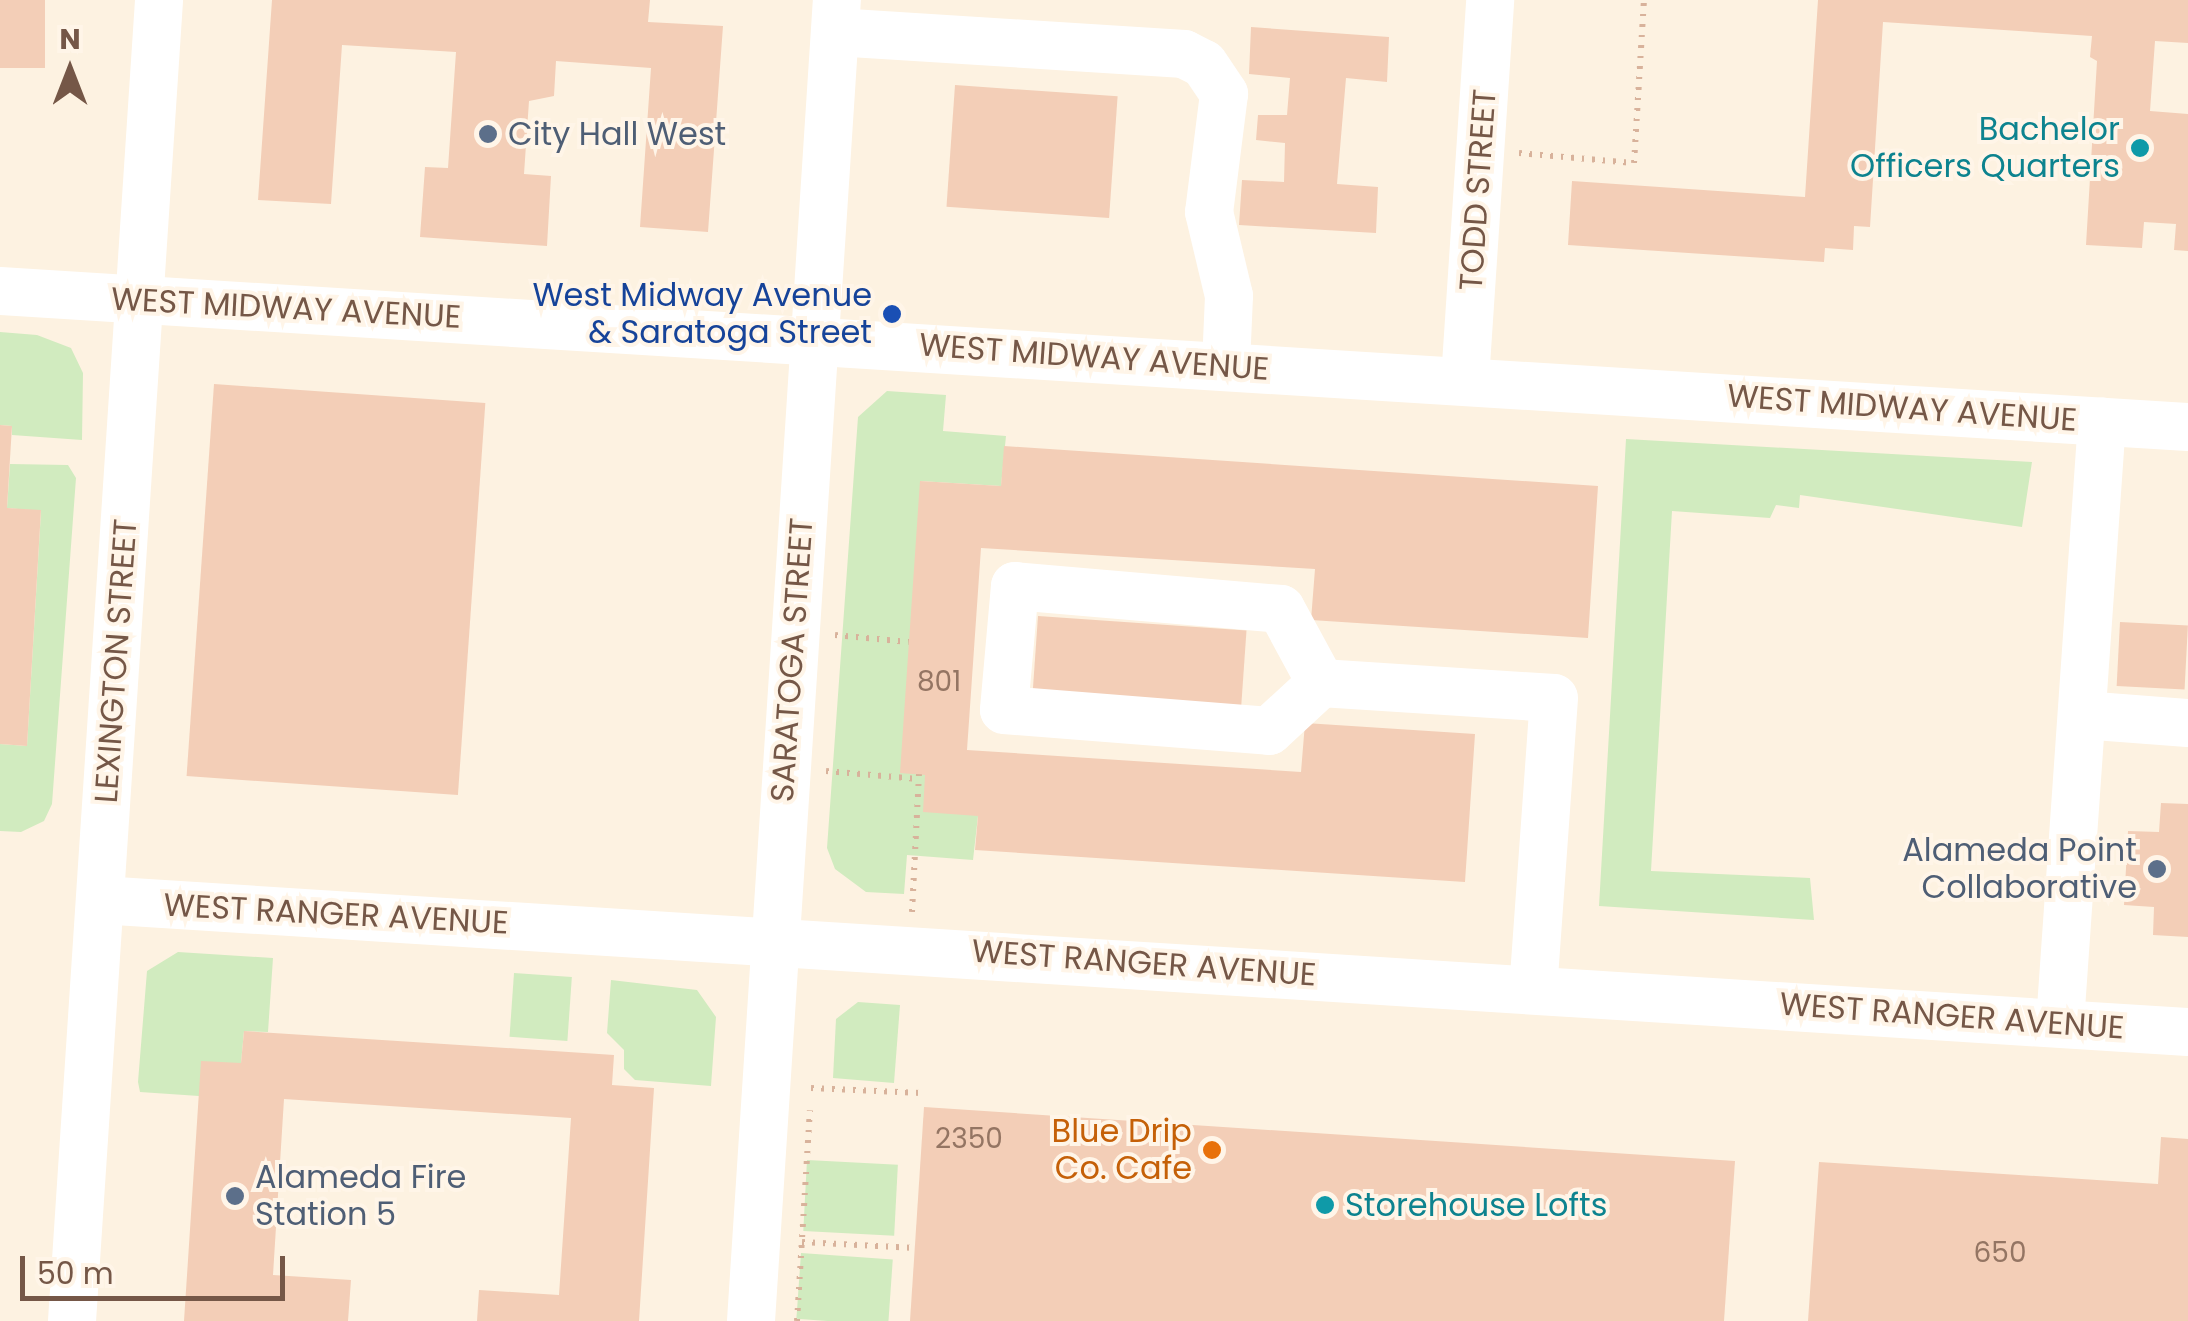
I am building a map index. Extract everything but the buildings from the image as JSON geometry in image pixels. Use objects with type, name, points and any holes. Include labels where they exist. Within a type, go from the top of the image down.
[{"type":"street","name":"LEXINGTON STREET","points":[[72,1321],[159,0]]},
{"type":"street","name":"TODD STREET","points":[[1465,380],[1490,0]]},
{"type":"street","name":"SARATOGA STREET","points":[[751,1321],[836,16]]},
{"type":"street","points":[[836,16],[1184,54],[1204,64],[1224,94],[1209,212],[1229,296],[1226,365]]},
{"type":"street","name":"WEST MIDWAY AVENUE","points":[[0,291],[2188,427]]},
{"type":"street","points":[[2060,1023],[2102,422]]},
{"type":"street","points":[[1321,683],[1281,609],[1015,586],[1004,710],[1269,731],[1321,683],[1554,698],[1534,988]]},
{"type":"street","points":[[2082,715],[2188,722]]},
{"type":"street","name":"WEST RANGER AVENUE","points":[[100,900],[774,939],[2188,1032]]},
{"type":"path","points":[[1514,152],[1634,162],[1644,0]]},
{"type":"path","points":[[829,635],[909,642]]},
{"type":"path","points":[[820,770],[918,777],[910,948]]},
{"type":"path","points":[[797,1321],[812,1070]]},
{"type":"path","points":[[811,1088],[921,1094]]},
{"type":"path","points":[[802,1242],[915,1248]]},
{"type":"green space","points":[[0,332],[37,335],[71,348],[83,373],[82,440],[12,435],[12,426],[0,425]]},
{"type":"green space","points":[[887,391],[946,395],[943,431],[1006,436],[1001,486],[920,481],[925,775],[978,816],[973,860],[907,855],[904,894],[866,892],[835,869],[827,848],[858,417]]},
{"type":"green space","points":[[1626,439],[2032,462],[2022,527],[1800,495],[1799,508],[1776,505],[1770,518],[1672,511],[1651,871],[1810,878],[1814,920],[1599,906]]},
{"type":"green space","points":[[10,464],[68,465],[76,478],[52,804],[44,821],[21,832],[0,831],[0,744],[27,746],[41,511],[7,508]]},
{"type":"green space","points":[[178,952],[273,958],[268,1032],[244,1031],[241,1063],[199,1096],[140,1092],[138,1082],[147,971]]},
{"type":"green space","points":[[514,973],[572,977],[567,1041],[510,1037]]},
{"type":"green space","points":[[611,980],[697,990],[716,1017],[711,1086],[635,1080],[624,1069],[624,1050],[607,1033]]},
{"type":"green space","points":[[858,1002],[900,1005],[894,1083],[833,1078],[836,1019]]},
{"type":"green space","points":[[807,1160],[898,1165],[894,1236],[803,1231]]},
{"type":"green space","points":[[801,1253],[893,1259],[888,1321],[796,1319]]},
{"type":"place","name":"City Hall West","points":[[488,134]]},
{"type":"place","name":"Bachelor Officers Quarters","points":[[2140,148]]},
{"type":"place","name":"West Midway Avenue & Saratoga Street","points":[[892,314]]},
{"type":"place","name":"Alameda Point Collaborative","points":[[2157,869]]},
{"type":"place","name":"Blue Drip Co. Cafe","points":[[1212,1150]]},
{"type":"place","name":"Alameda Fire Station 5","points":[[235,1196]]},
{"type":"place","name":"Storehouse Lofts","points":[[1325,1205]]}]
